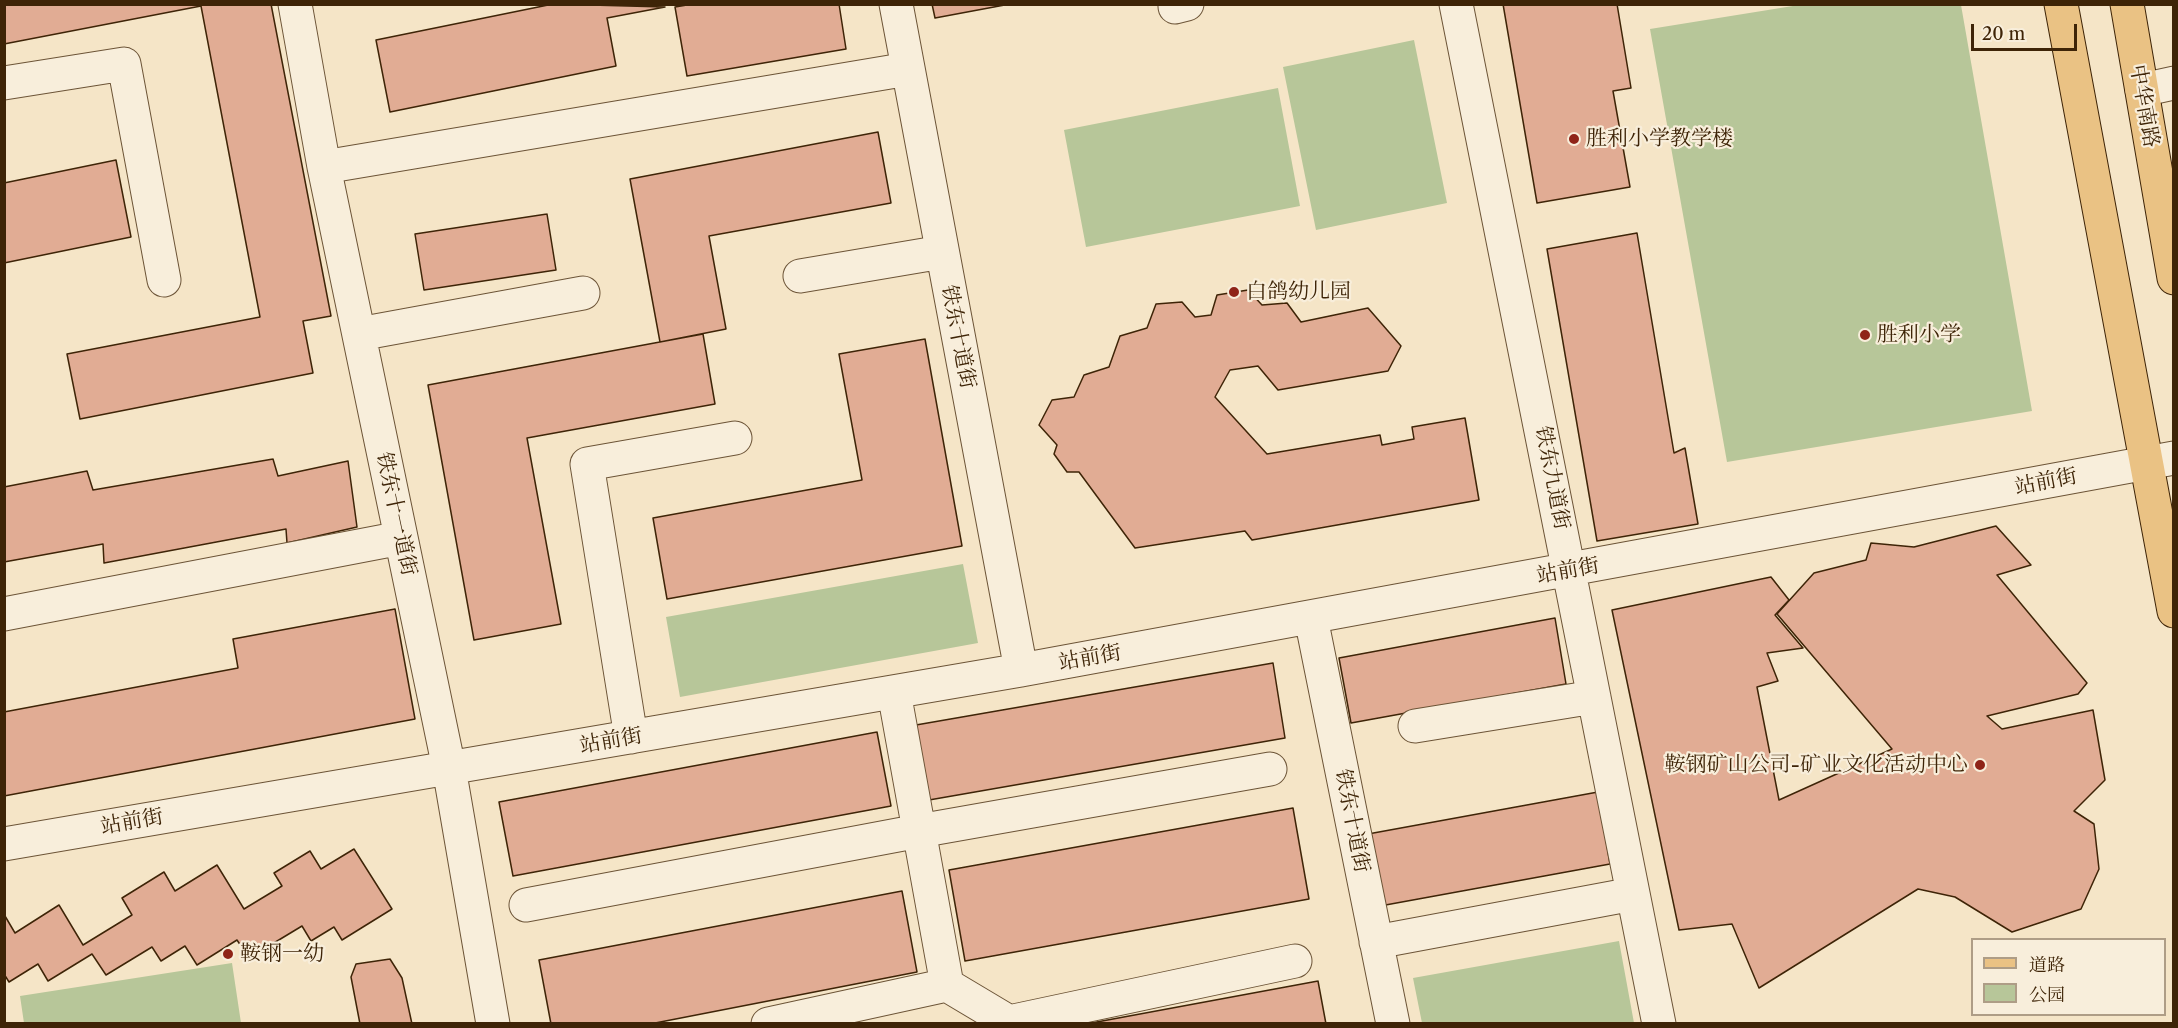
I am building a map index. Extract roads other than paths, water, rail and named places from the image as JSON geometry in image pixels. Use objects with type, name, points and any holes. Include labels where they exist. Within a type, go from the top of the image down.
[{"type":"main road","points":[[2061,4],[2160,460],[2174,611]]},
{"type":"main road","name":"中华南路","points":[[2127,4],[2142,90],[2168,207],[2174,278]]},
{"type":"street","name":"铁东十一道街","points":[[295,4],[324,167],[449,768],[493,1023]]},
{"type":"street","name":"铁东十道街","points":[[896,4],[1021,670]]},
{"type":"street","points":[[1175,4],[1175,7],[1187,4]]},
{"type":"street","name":"铁东九道街","points":[[1456,4],[1571,571],[1659,1023]]},
{"type":"street","points":[[4,83],[123,64],[164,280]]},
{"type":"street","points":[[324,167],[908,69]]},
{"type":"street","points":[[2142,90],[2174,83]]},
{"type":"street","points":[[800,276],[942,252]]},
{"type":"street","points":[[358,334],[583,293]]},
{"type":"street","points":[[632,737],[587,464],[735,438]]},
{"type":"street","name":"站前街","points":[[4,844],[1021,670],[1571,571],[2160,460]]},
{"type":"street","points":[[4,614],[401,538]]},
{"type":"street","name":"铁东十道街","points":[[1311,618],[1393,1023]]},
{"type":"street","points":[[894,692],[947,985]]},
{"type":"street","points":[[1415,726],[1594,697]]},
{"type":"street","points":[[526,905],[919,831],[1270,769]]},
{"type":"street","points":[[1376,942],[1633,894]]},
{"type":"street","points":[[768,1023],[947,985],[1009,1023],[1295,961]]},
{"type":"place","name":"胜利小学教学楼","points":[[1574,139]]},
{"type":"place","name":"白鸽幼儿园","points":[[1234,292]]},
{"type":"place","name":"胜利小学","points":[[1865,335]]},
{"type":"place","name":"鞍钢矿山公司-矿业文化活动中心","points":[[1980,765]]},
{"type":"place","name":"鞍钢一幼","points":[[228,954]]}]
